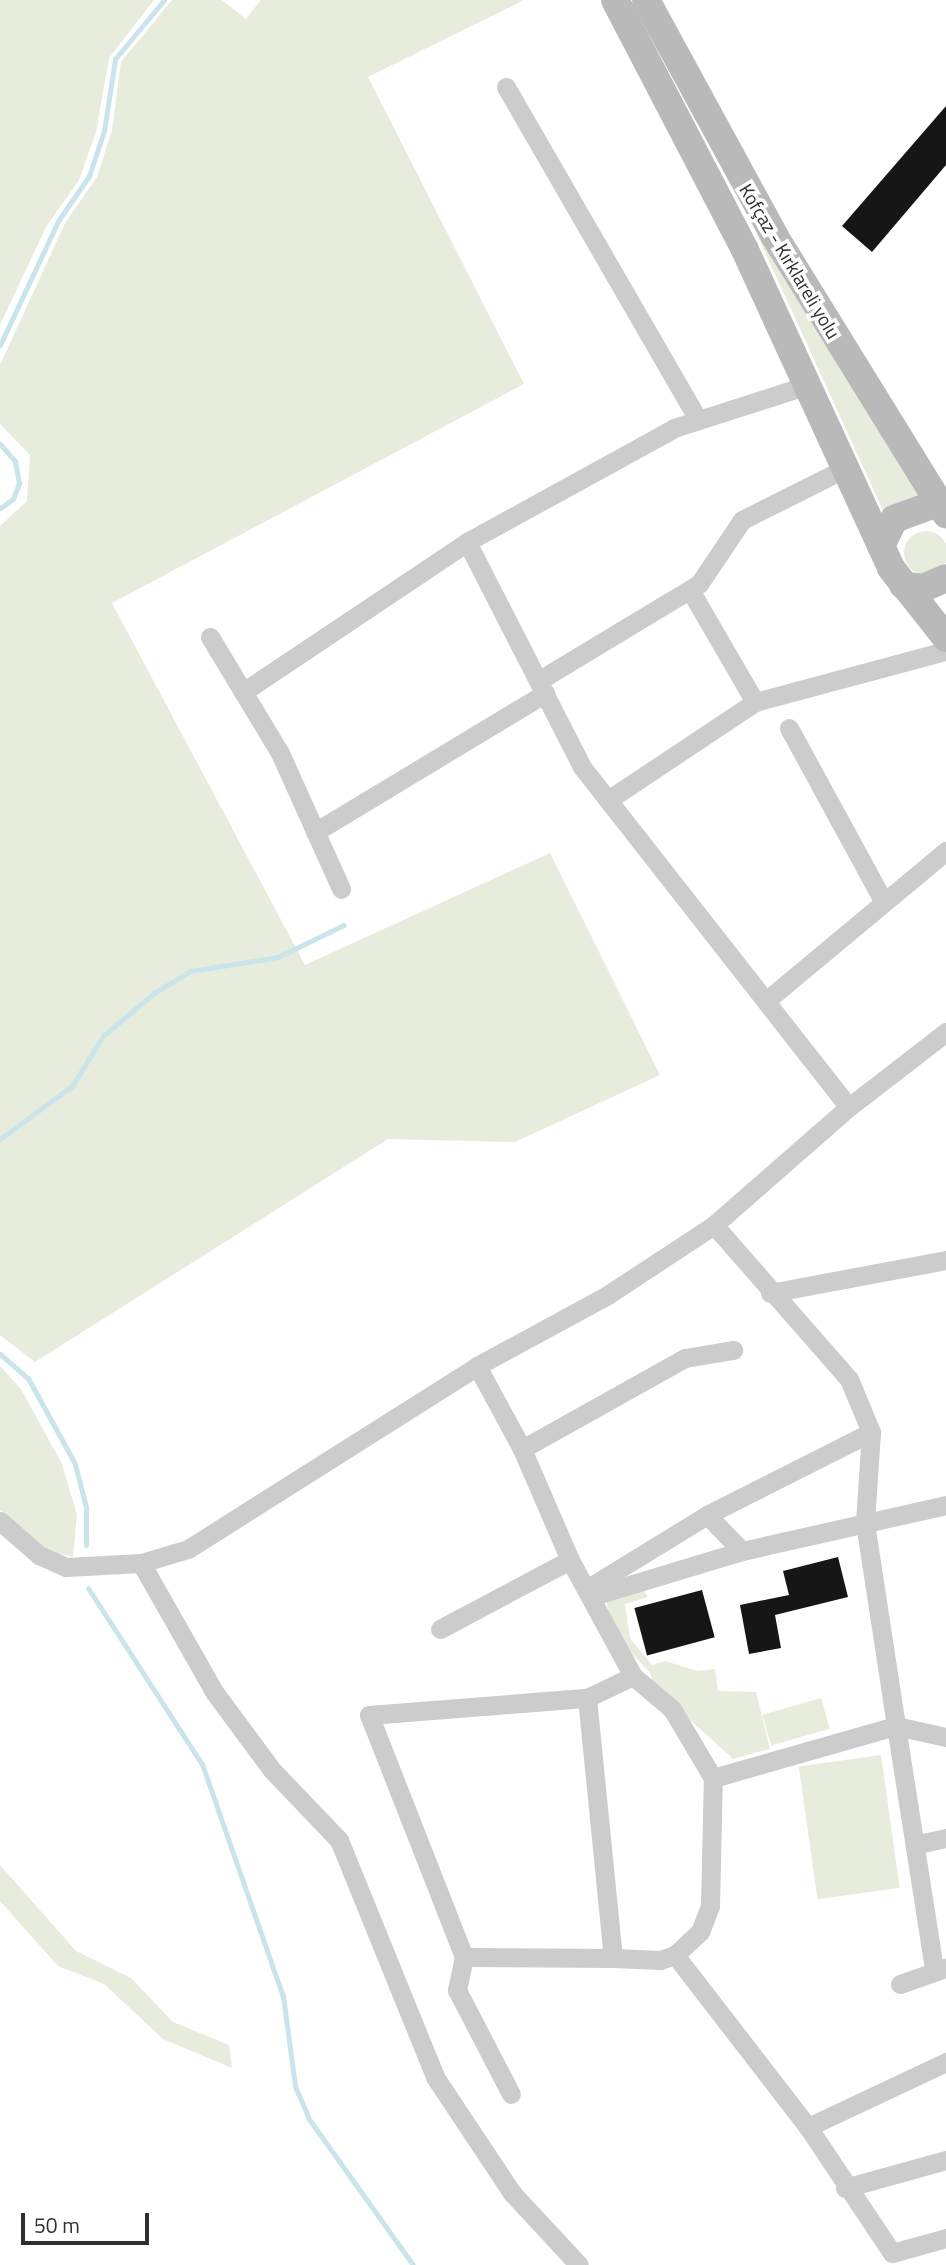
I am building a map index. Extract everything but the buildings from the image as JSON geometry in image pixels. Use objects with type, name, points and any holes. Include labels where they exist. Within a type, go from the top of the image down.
[{"type":"main road","points":[[615,0],[808,385],[892,566],[946,638]]},
{"type":"main road","name":"Kofçaz - Kırklareli yolu","points":[[646,0],[775,237],[942,509]]},
{"type":"main road","points":[[892,566],[894,519],[942,509]]},
{"type":"main road","points":[[892,566],[923,588],[946,578]]},
{"type":"street","points":[[506,88],[698,420]]},
{"type":"street","points":[[243,692],[467,542],[674,428],[808,385]]},
{"type":"street","points":[[315,832],[690,590],[742,520],[846,468]]},
{"type":"street","points":[[467,542],[582,768],[849,1107]]},
{"type":"street","points":[[690,590],[755,702]]},
{"type":"street","points":[[210,637],[280,753],[341,889]]},
{"type":"street","points":[[608,800],[755,702],[946,651]]},
{"type":"street","points":[[789,728],[884,902]]},
{"type":"street","points":[[767,1000],[946,851]]},
{"type":"street","points":[[0,1521],[39,1555],[66,1567],[141,1563],[188,1549],[239,1521],[477,1366],[606,1296],[714,1225],[849,1107],[946,1031]]},
{"type":"street","points":[[714,1225],[770,1293],[849,1379],[871,1432],[865,1523],[896,1727],[940,1968],[900,1984]]},
{"type":"street","points":[[770,1293],[946,1260]]},
{"type":"street","points":[[522,1449],[685,1358],[733,1350]]},
{"type":"street","points":[[464,1957],[660,1960],[675,1955],[700,1932],[710,1906],[713,1779],[672,1709],[633,1675],[591,1592],[570,1560],[522,1449],[477,1366]]},
{"type":"street","points":[[591,1592],[707,1515],[871,1432]]},
{"type":"street","points":[[591,1592],[742,1551],[946,1505]]},
{"type":"street","points":[[707,1515],[742,1551]]},
{"type":"street","points":[[440,1629],[570,1560]]},
{"type":"street","points":[[141,1563],[215,1693],[272,1770],[339,1840],[435,2077],[512,2193],[579,2265]]},
{"type":"street","points":[[511,2094],[457,1990],[464,1957],[369,1715],[587,1698],[633,1675]]},
{"type":"street","points":[[587,1698],[613,1958]]},
{"type":"street","points":[[713,1779],[896,1727],[946,1737]]},
{"type":"street","points":[[918,1844],[946,1839]]},
{"type":"street","points":[[675,1955],[807,2127],[845,2188],[897,2259],[946,2238]]},
{"type":"street","points":[[807,2127],[946,2062]]},
{"type":"street","points":[[845,2188],[946,2160]]},
{"type":"shaded area","points":[[0,0],[154,0],[109,58],[96,132],[79,180],[46,227],[0,325]]},
{"type":"shaded area","points":[[172,0],[222,0],[246,19],[261,0],[524,0],[368,77],[524,384],[112,603],[305,965],[550,853],[660,1075],[515,1142],[388,1139],[35,1362],[0,1335],[0,526],[27,501],[30,455],[0,424],[0,365],[65,223],[97,177],[112,130],[121,62]]},
{"type":"shaded area","points":[[753,226],[924,499],[886,517]]},
{"type":"shaded area","points":[[926,531],[941,538],[948,553],[941,568],[926,575],[911,568],[904,553],[911,538]]},
{"type":"shaded area","points":[[0,1366],[21,1389],[62,1464],[77,1515],[73,1557],[48,1551],[0,1510]]},
{"type":"shaded area","points":[[643,1590],[648,1597],[625,1604],[630,1638],[652,1665],[665,1661],[697,1671],[715,1669],[718,1691],[756,1692],[770,1749],[733,1759],[652,1685],[651,1674],[616,1636],[607,1605],[607,1595]]},
{"type":"shaded area","points":[[821,1698],[830,1729],[771,1746],[762,1715]]},
{"type":"shaded area","points":[[881,1755],[900,1888],[817,1899],[799,1767]]},
{"type":"shaded area","points":[[0,1865],[76,1951],[131,1978],[173,2022],[229,2045],[232,2068],[163,2039],[104,1984],[58,1966],[0,1901]]},
{"type":"waterway","points":[[0,345],[58,221],[89,176],[104,131],[115,59],[164,0]]},
{"type":"waterway","points":[[0,444],[15,461],[19,483],[13,499],[0,508]]},
{"type":"waterway","points":[[0,1139],[72,1086],[103,1036],[154,993],[190,971],[278,957],[344,925]]},
{"type":"waterway","points":[[0,1354],[28,1378],[75,1464],[86,1507],[86,1545]]},
{"type":"waterway","points":[[88,1588],[202,1764],[283,1996],[295,2086],[309,2119],[413,2265]]}]
